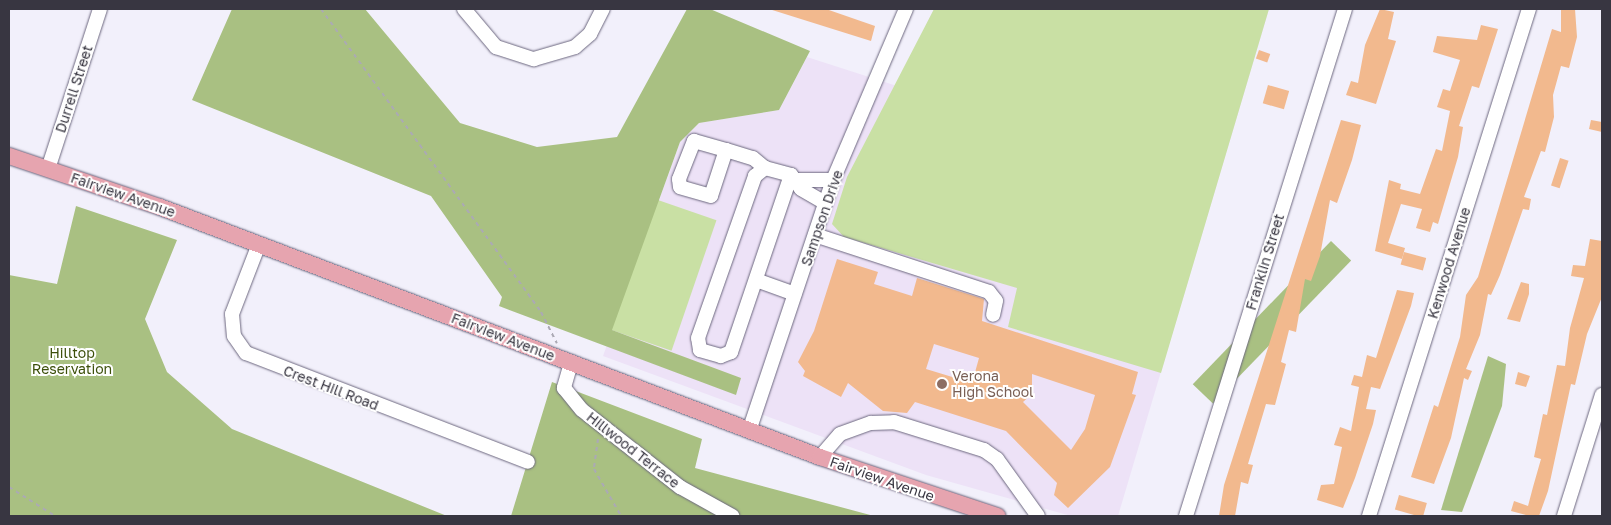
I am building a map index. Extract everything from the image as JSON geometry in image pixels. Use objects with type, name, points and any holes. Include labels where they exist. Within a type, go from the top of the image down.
[{"type":"main road","name":"Fairview Avenue","points":[[9,156],[48,168],[259,244],[748,431],[997,516]]},
{"type":"street","name":"Durrell Street","points":[[48,168],[100,9]]},
{"type":"street","points":[[464,9],[496,47],[534,59],[576,47],[595,26],[603,9]]},
{"type":"street","name":"Sampson Drive","points":[[748,431],[833,180],[906,9]]},
{"type":"street","name":"Franklin Street","points":[[1186,516],[1345,9]]},
{"type":"street","name":"Kenwood Avenue","points":[[1369,516],[1529,9]]},
{"type":"street","points":[[726,150],[765,168],[793,178],[807,194],[825,203]]},
{"type":"street","points":[[765,168],[749,186],[698,338],[700,350],[721,356],[732,352],[793,178]]},
{"type":"street","points":[[793,178],[804,176],[833,180]]},
{"type":"street","points":[[815,235],[989,292],[996,301],[993,315]]},
{"type":"street","name":"Crest Hill Road","points":[[259,244],[232,314],[234,336],[246,353],[528,462]]},
{"type":"street","points":[[756,280],[795,294]]},
{"type":"street","name":"Hillwood Terrace","points":[[566,361],[564,388],[582,410],[680,487],[732,516]]},
{"type":"street","points":[[1564,516],[1602,395]]},
{"type":"street","points":[[820,457],[840,434],[871,423],[894,422],[984,450],[997,460],[1038,516]]},
{"type":"path","points":[[321,9],[541,312],[555,334],[566,361]]},
{"type":"path","points":[[596,434],[594,469],[621,516]]},
{"type":"path","points":[[9,487],[55,516]]},
{"type":"shaded area","name":"Verona High School","points":[[934,9],[1269,9],[1118,516],[1071,516],[926,475],[603,356],[680,142],[699,123],[779,110],[807,57],[897,86]]},
{"type":"green space","points":[[232,9],[365,9],[460,123],[537,147],[617,137],[687,9],[710,9],[810,51],[779,110],[699,123],[680,142],[612,330],[741,378],[736,395],[499,306],[502,297],[431,196],[192,100]]},
{"type":"green space","points":[[934,9],[1269,9],[1161,373],[1008,327],[1017,288],[844,237],[832,224],[847,177]]},
{"type":"green space","points":[[655,199],[716,220],[672,351],[610,329]]},
{"type":"green space","name":"Hilltop Reservation","points":[[76,206],[177,240],[145,319],[167,372],[232,429],[447,516],[9,516],[9,275],[57,284]]},
{"type":"green space","points":[[1331,241],[1351,260],[1213,404],[1193,384]]},
{"type":"green space","points":[[1488,356],[1506,364],[1502,406],[1462,512],[1441,510]]},
{"type":"green space","points":[[552,382],[702,439],[695,468],[874,516],[511,516]]},
{"type":"building","points":[[769,9],[826,9],[875,26],[871,41]]},
{"type":"building","points":[[1380,9],[1394,12],[1388,39],[1396,41],[1376,104],[1346,95],[1351,81],[1358,83],[1365,45]]},
{"type":"building","points":[[1561,9],[1575,9],[1577,37],[1569,68],[1561,66],[1553,95],[1554,117],[1545,152],[1541,151],[1524,197],[1531,199],[1529,210],[1523,209],[1500,275],[1491,295],[1488,294],[1480,335],[1466,369],[1472,371],[1468,380],[1464,378],[1451,438],[1434,484],[1411,477],[1434,405],[1438,407],[1460,337],[1466,295],[1478,277],[1552,29],[1561,32]]},
{"type":"building","points":[[1481,25],[1498,29],[1479,88],[1472,86],[1459,126],[1463,127],[1458,157],[1438,224],[1433,222],[1430,232],[1416,228],[1422,209],[1401,204],[1388,243],[1405,248],[1402,259],[1375,251],[1389,180],[1401,184],[1400,189],[1420,194],[1436,149],[1442,151],[1450,111],[1437,107],[1443,89],[1450,91],[1460,60],[1433,52],[1437,36],[1477,40]]},
{"type":"building","points":[[1259,50],[1270,54],[1267,63],[1256,58]]},
{"type":"building","points":[[1268,85],[1289,91],[1284,109],[1263,103]]},
{"type":"building","points":[[1341,120],[1361,125],[1352,160],[1337,203],[1330,200],[1320,256],[1311,281],[1305,279],[1296,332],[1289,330],[1281,362],[1286,364],[1275,405],[1266,404],[1248,464],[1253,465],[1248,484],[1241,482],[1235,516],[1219,516],[1224,485]]},
{"type":"building","points":[[1591,120],[1602,122],[1602,132],[1589,129]]},
{"type":"building","points":[[1560,158],[1569,161],[1560,188],[1551,186]]},
{"type":"building","points":[[1590,239],[1602,241],[1602,297],[1587,334],[1575,385],[1571,384],[1548,491],[1539,516],[1530,516],[1511,511],[1514,501],[1528,506],[1541,459],[1534,457],[1543,414],[1547,415],[1557,365],[1565,366],[1570,328],[1584,278],[1571,276],[1573,265],[1585,266]]},
{"type":"building","points":[[1404,252],[1426,258],[1423,271],[1401,265]]},
{"type":"building","name":"Verona High School","points":[[837,259],[878,272],[874,284],[912,296],[917,278],[984,299],[982,321],[1138,372],[1132,394],[1136,395],[1110,467],[1068,508],[1054,495],[1057,483],[1006,431],[915,402],[907,413],[883,411],[848,383],[841,397],[803,376],[805,371],[798,362],[814,331]],"holes":[[[934,344],[979,358],[972,383],[926,369]],[[1032,374],[1095,395],[1085,429],[1071,450],[1023,402],[1032,394]]]},
{"type":"building","points":[[1521,282],[1529,284],[1529,294],[1520,322],[1507,319]]},
{"type":"building","points":[[1397,290],[1414,293],[1411,306],[1380,389],[1371,387],[1366,409],[1376,410],[1355,478],[1343,508],[1317,500],[1321,485],[1334,484],[1342,447],[1334,445],[1340,427],[1351,431],[1359,387],[1351,385],[1354,375],[1362,377],[1367,355],[1376,358]]},
{"type":"building","points":[[1518,372],[1530,376],[1526,387],[1515,384]]},
{"type":"building","points":[[1399,495],[1427,503],[1423,516],[1395,509]]},
{"type":"place","name":"Verona High School","points":[[942,384]]}]
